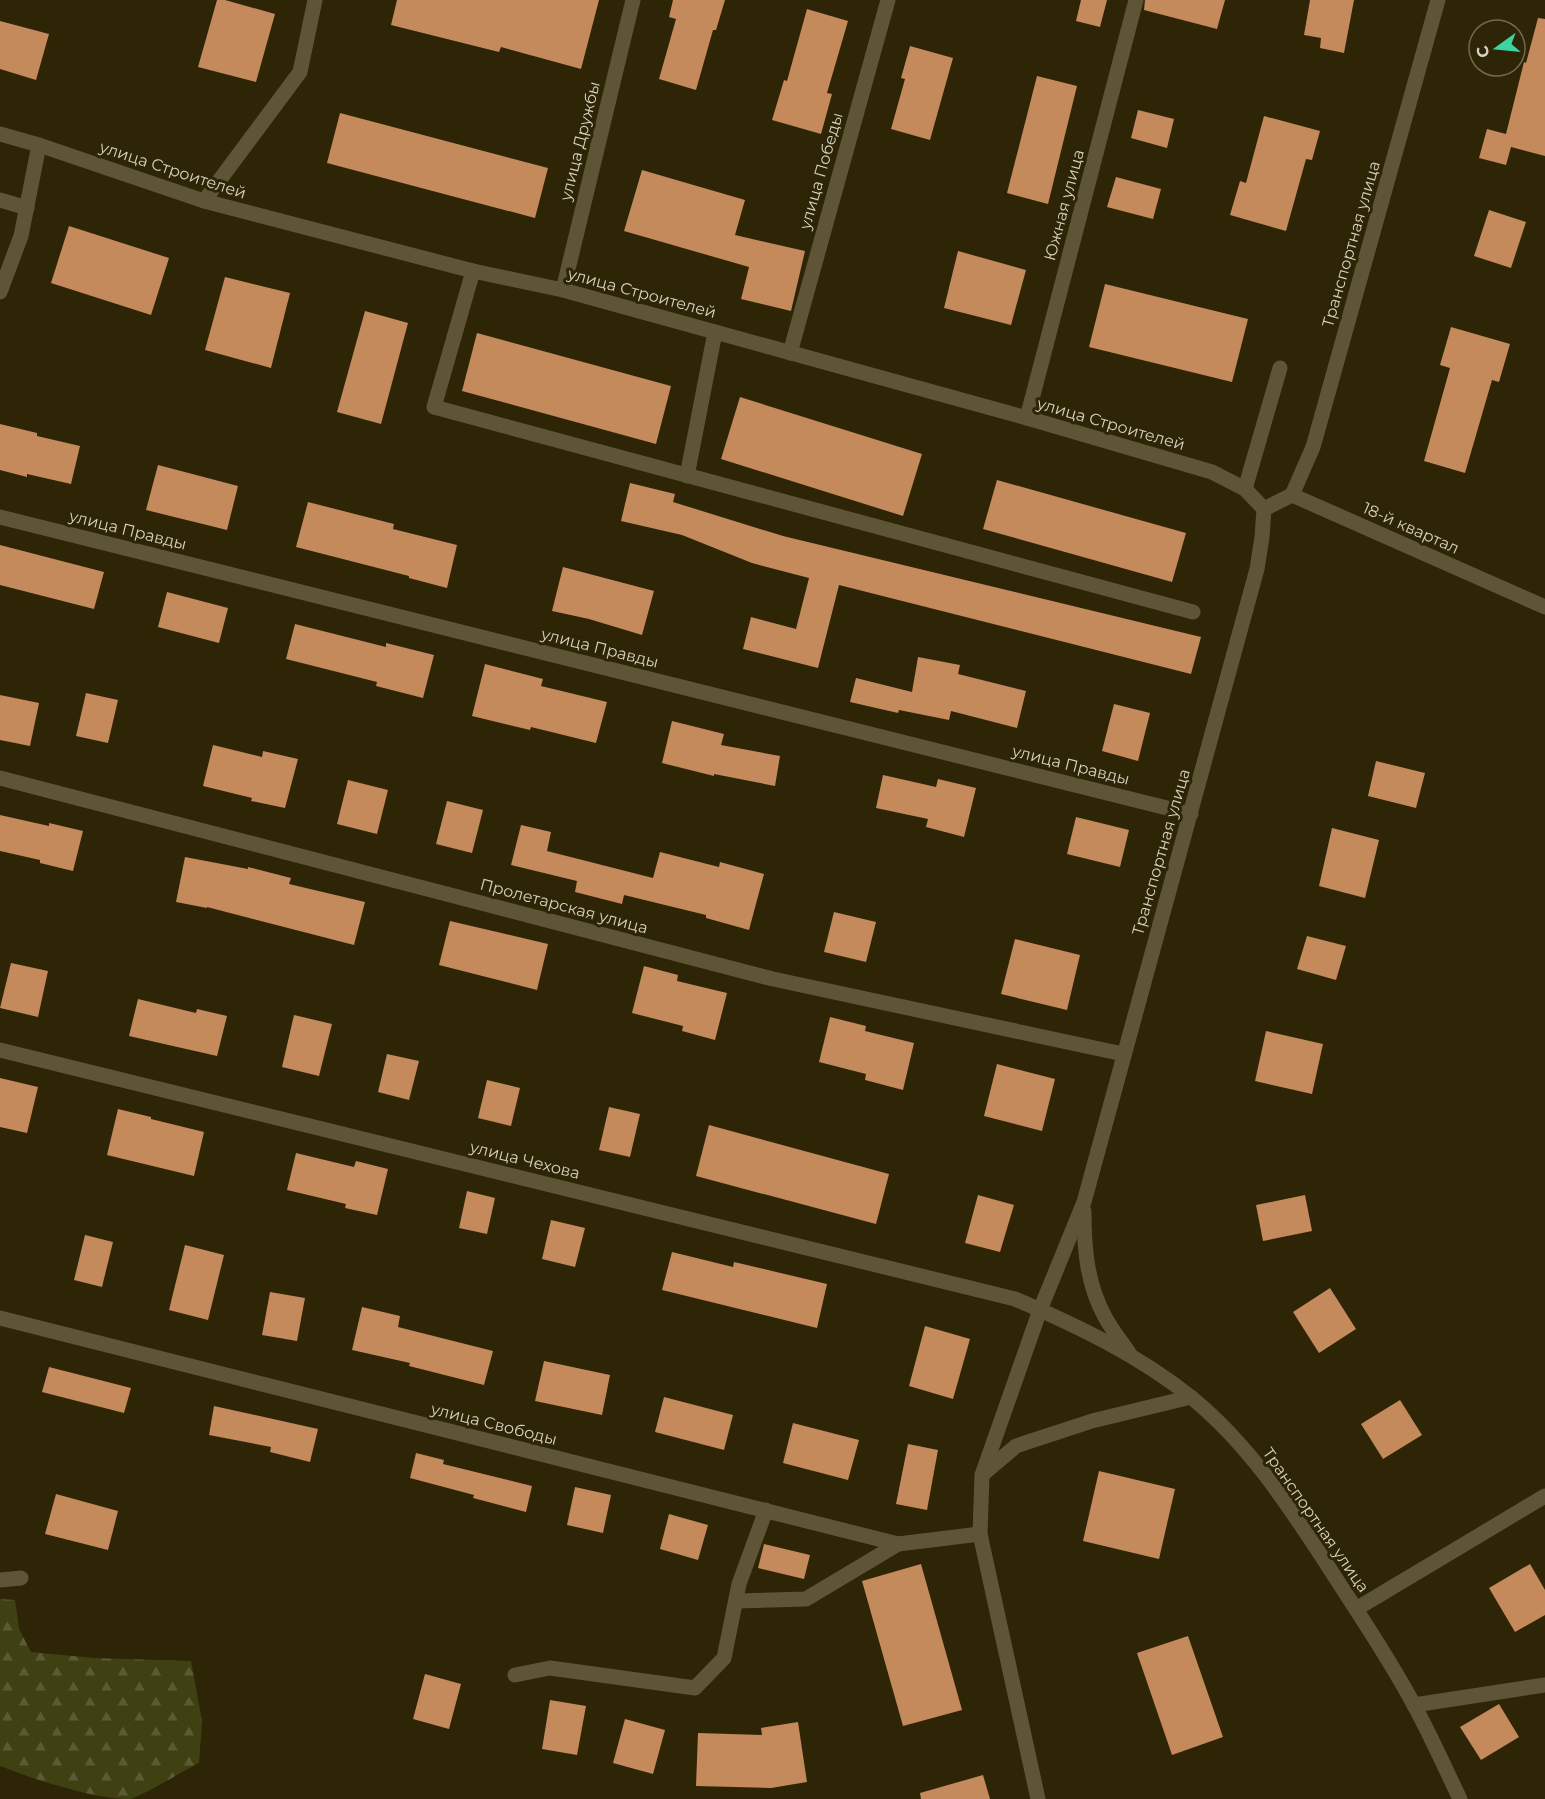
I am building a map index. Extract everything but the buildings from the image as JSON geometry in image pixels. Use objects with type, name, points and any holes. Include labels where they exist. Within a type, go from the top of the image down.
[{"type":"street","points":[[204,201],[300,72],[315,0]]},
{"type":"street","name":"улица Дружбы","points":[[563,290],[633,0]]},
{"type":"street","name":"улица Победы","points":[[790,353],[888,0]]},
{"type":"street","name":"Южная улица","points":[[1027,418],[1136,0]]},
{"type":"street","name":"Транспортная улица","points":[[1292,495],[1313,447],[1438,0]]},
{"type":"street","name":"улица Строителей","points":[[0,134],[204,201],[473,271],[563,290],[1027,418],[1212,472],[1245,489],[1264,509]]},
{"type":"street","points":[[0,292],[21,236],[39,145]]},
{"type":"street","points":[[0,200],[27,208]]},
{"type":"street","points":[[473,271],[434,407],[1193,612]]},
{"type":"street","points":[[687,476],[715,332]]},
{"type":"street","points":[[1245,489],[1280,368]]},
{"type":"street","points":[[1264,509],[1292,495]]},
{"type":"street","name":"18-й квартал","points":[[1292,495],[1545,607]]},
{"type":"street","name":"Транспортная улица","points":[[1084,1202],[1257,569],[1264,509]]},
{"type":"street","name":"улица Правды","points":[[0,517],[1191,814]]},
{"type":"street","name":"Пролетарская улица","points":[[0,778],[773,979],[1124,1054]]},
{"type":"street","name":"улица Чехова","points":[[0,1050],[1015,1299],[1040,1310]]},
{"type":"street","points":[[1038,1799],[981,1534],[982,1475],[1040,1310],[1084,1202]]},
{"type":"street","points":[[1084,1202],[1084,1246],[1091,1284],[1105,1318],[1129,1353]]},
{"type":"street","name":"Транспортная улица","points":[[1040,1310],[1129,1353],[1191,1398],[1218,1421],[1251,1457],[1291,1509],[1356,1609],[1414,1705],[1460,1799]]},
{"type":"street","name":"улица Свободы","points":[[0,1318],[898,1544],[981,1534]]},
{"type":"street","points":[[982,1475],[1016,1446],[1092,1421],[1191,1398]]},
{"type":"street","points":[[1356,1609],[1545,1496]]},
{"type":"street","points":[[514,1675],[550,1668],[695,1688],[724,1658],[739,1584],[766,1510]]},
{"type":"street","points":[[736,1601],[806,1599],[898,1544]]},
{"type":"street","points":[[0,1580],[21,1578]]},
{"type":"street","points":[[1414,1705],[1545,1685]]},
{"type":"green space","points":[[0,1599],[15,1600],[19,1629],[31,1652],[94,1658],[191,1661],[202,1721],[199,1763],[143,1794],[129,1799],[82,1792],[0,1766]]}]
